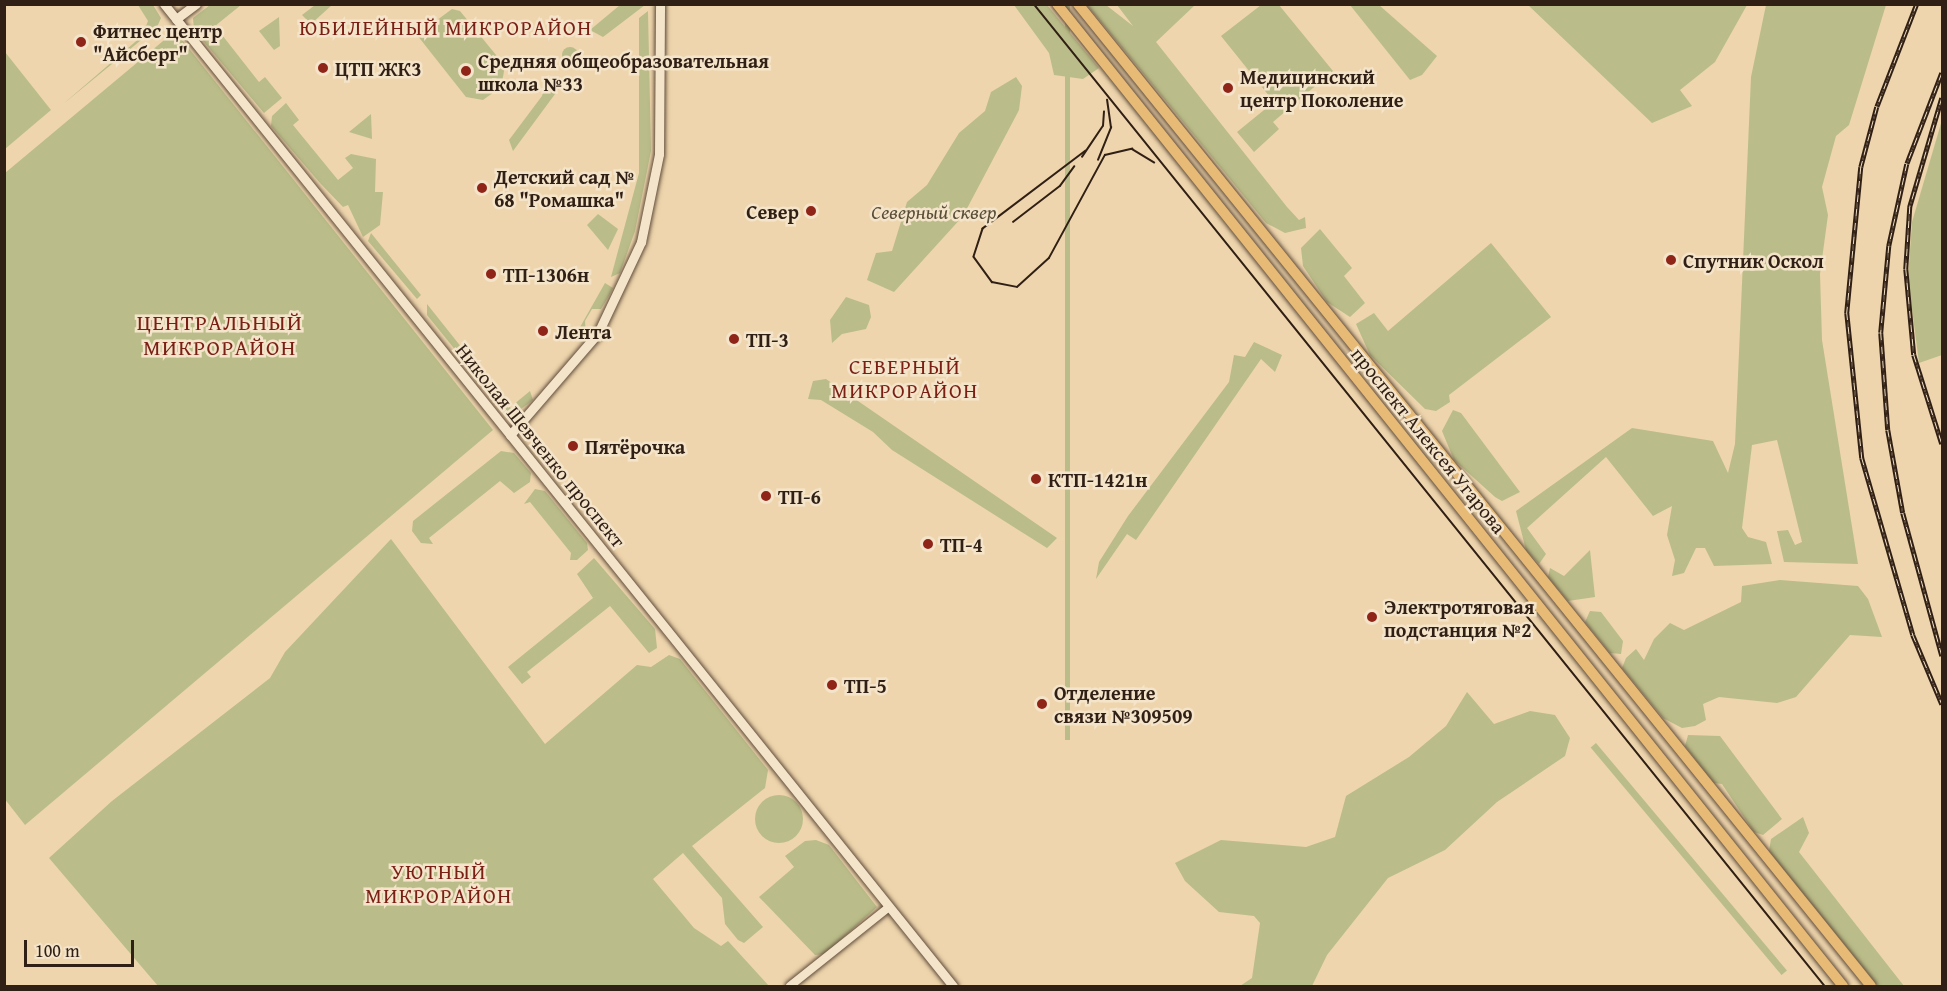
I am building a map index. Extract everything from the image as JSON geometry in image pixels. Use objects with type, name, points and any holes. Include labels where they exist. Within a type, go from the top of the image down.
[{"type":"main road","name":"Николая Шевченко проспект","points":[[164,4],[953,987]]},
{"type":"main road","points":[[176,19],[196,4]]},
{"type":"main road","points":[[510,435],[598,333],[640,242],[659,154],[660,4]]},
{"type":"main road","name":"проспект Алексея Угарова","points":[[1057,4],[1774,897],[1843,987]]},
{"type":"main road","name":"проспект Алексея Угарова","points":[[1078,4],[1871,987]]},
{"type":"main road","points":[[1774,897],[1788,886]]},
{"type":"street","points":[[790,987],[889,907]]},
{"type":"green space","points":[[1747,4],[1715,62],[1680,90],[1692,106],[1652,123],[1528,5]]},
{"type":"green space","points":[[138,5],[153,5],[161,18],[157,27],[62,105],[142,36],[148,21]]},
{"type":"green space","points":[[210,5],[241,5],[215,26],[259,82],[265,77],[282,98],[264,113],[194,30],[193,18]]},
{"type":"green space","points":[[315,5],[332,5],[311,24],[302,15]]},
{"type":"green space","points":[[620,5],[645,5],[603,37],[590,30]]},
{"type":"green space","points":[[1014,5],[1047,5],[1099,68],[1083,79],[1054,75],[1049,53]]},
{"type":"green space","points":[[1065,5],[1070,5],[1070,740],[1065,740]]},
{"type":"green space","points":[[1087,5],[1106,5],[1133,26],[1117,5],[1195,5],[1156,42],[1287,207],[1299,220],[1305,217],[1306,228],[1285,233],[1266,223]]},
{"type":"green space","points":[[1261,5],[1279,5],[1333,71],[1273,122],[1279,129],[1254,152],[1237,132],[1274,102],[1221,36]]},
{"type":"green space","points":[[1350,5],[1379,5],[1437,56],[1422,75],[1410,80]]},
{"type":"green space","points":[[1766,5],[1886,5],[1849,125],[1836,136],[1822,187],[1828,215],[1820,274],[1822,340],[1858,564],[1784,562],[1777,531],[1788,530],[1795,545],[1802,542],[1777,440],[1752,445],[1742,528],[1748,537],[1766,542],[1772,564],[1714,566],[1705,548],[1696,548],[1684,573],[1672,576],[1675,560],[1667,535],[1672,506],[1653,516],[1606,457],[1527,528],[1546,554],[1539,564],[1526,550],[1516,511],[1632,428],[1713,441],[1728,473],[1735,444],[1751,77]]},
{"type":"green space","points":[[452,9],[460,11],[505,66],[501,87],[483,100],[466,97],[417,35]]},
{"type":"green space","points":[[648,11],[651,151],[635,231],[620,273],[611,277],[639,173],[639,18]]},
{"type":"green space","points":[[279,17],[280,46],[274,50],[259,31]]},
{"type":"green space","points":[[175,31],[493,430],[25,825],[4,798],[5,173]]},
{"type":"green space","points":[[567,47],[573,47],[578,55],[576,61],[567,63],[562,58],[562,52]]},
{"type":"green space","points":[[5,52],[51,110],[4,149]]},
{"type":"green space","points":[[555,77],[561,84],[558,90],[513,151],[509,140],[542,96],[547,79]]},
{"type":"green space","name":"Северный сквер","points":[[1016,77],[1022,86],[1019,110],[963,216],[894,292],[867,280],[876,253],[892,251],[907,202],[927,185],[959,133],[985,111],[991,92]]},
{"type":"green space","points":[[286,103],[299,120],[293,125],[338,180],[353,168],[345,158],[351,154],[376,159],[375,192],[383,192],[380,225],[363,237],[348,205],[343,207],[271,126],[272,116]]},
{"type":"green space","points":[[371,114],[372,139],[349,132]]},
{"type":"green space","points":[[1942,120],[1942,355],[1919,363],[1908,278],[1912,222]]},
{"type":"green space","points":[[598,214],[618,229],[608,250],[587,225]]},
{"type":"green space","points":[[1320,229],[1352,268],[1344,276],[1365,303],[1350,317],[1327,302],[1303,266],[1301,248]]},
{"type":"green space","points":[[371,233],[421,295],[417,299],[368,241]]},
{"type":"green space","points":[[1491,243],[1551,317],[1449,395],[1450,402],[1436,411],[1425,409],[1370,355],[1356,324],[1374,313],[1388,331]]},
{"type":"green space","points":[[605,283],[613,288],[610,294],[601,309],[592,309],[585,321],[586,335],[577,338],[575,336]]},
{"type":"green space","points":[[846,297],[869,305],[871,317],[866,329],[842,334],[832,343],[830,320]]},
{"type":"green space","points":[[427,304],[515,413],[504,410],[427,315]]},
{"type":"green space","points":[[1254,342],[1282,355],[1275,372],[1261,359],[1136,540],[1127,534],[1096,579],[1099,562],[1128,516],[1229,382],[1234,355],[1245,357]]},
{"type":"green space","points":[[826,379],[1057,538],[1047,548],[892,450],[873,432],[821,400],[808,399],[813,381]]},
{"type":"green space","points":[[530,391],[533,400],[517,412],[513,405]]},
{"type":"green space","points":[[1453,410],[1461,413],[1520,492],[1502,501],[1454,460],[1442,431]]},
{"type":"green space","points":[[501,451],[514,453],[531,473],[530,482],[514,493],[500,481],[429,538],[433,544],[421,543],[412,531],[413,521]]},
{"type":"green space","points":[[535,489],[545,491],[587,543],[588,550],[577,560],[570,560],[571,553],[530,502],[524,504]]},
{"type":"green space","points":[[391,539],[545,744],[637,665],[651,667],[669,655],[680,659],[768,770],[765,788],[692,846],[763,927],[744,943],[738,940],[725,924],[722,898],[683,853],[653,879],[694,928],[721,946],[728,941],[769,986],[158,986],[49,858],[112,801],[270,678],[285,652]]},
{"type":"green space","points":[[1590,550],[1595,597],[1568,601],[1548,577],[1550,568],[1564,576]]},
{"type":"green space","points":[[594,558],[655,629],[657,648],[649,653],[610,606],[527,672],[531,677],[522,684],[508,667],[593,598],[577,574]]},
{"type":"green space","points":[[1780,580],[1858,586],[1868,599],[1882,637],[1850,635],[1796,697],[1777,703],[1719,697],[1703,704],[1706,720],[1695,726],[1682,728],[1663,718],[1622,668],[1626,658],[1636,649],[1644,660],[1654,639],[1670,623],[1684,630],[1741,602],[1742,586]]},
{"type":"green space","points":[[1590,611],[1601,612],[1623,641],[1621,654],[1610,653],[1585,622]]},
{"type":"green space","points":[[1467,692],[1494,724],[1530,711],[1555,715],[1570,738],[1565,756],[1497,802],[1445,850],[1388,878],[1327,955],[1312,986],[1240,986],[1252,978],[1260,923],[1254,916],[1219,912],[1185,881],[1175,863],[1221,840],[1306,847],[1335,837],[1346,796],[1409,757],[1446,726]]},
{"type":"green space","points":[[1688,735],[1720,736],[1782,819],[1763,835],[1754,832],[1722,784],[1714,783],[1685,746]]},
{"type":"green space","points":[[1596,743],[1787,971],[1782,975],[1591,747]]},
{"type":"green space","points":[[774,795],[784,795],[799,805],[803,819],[802,828],[793,839],[784,843],[774,843],[759,833],[755,824],[755,814],[765,799]]},
{"type":"green space","points":[[1803,817],[1809,833],[1799,852],[1904,986],[1878,986],[1769,851],[1771,839]]},
{"type":"green space","points":[[816,840],[829,845],[877,907],[825,954],[815,955],[759,897],[794,867],[785,856],[805,841]]},
{"type":"tram line","points":[[1034,4],[1825,986]]},
{"type":"tram line","points":[[1098,160],[1111,128],[1107,100]]},
{"type":"tram line","points":[[1082,157],[1103,126],[1104,112]]},
{"type":"tram line","points":[[1086,151],[983,229],[974,257],[992,282],[1017,287],[1049,258],[1105,155],[1132,149],[1154,162]]},
{"type":"tram line","points":[[1013,222],[1060,186],[1074,167]]},
{"type":"railway","points":[[1917,4],[1877,107],[1861,167],[1847,313],[1862,458],[1913,635],[1942,704]]},
{"type":"railway","points":[[1942,73],[1907,164],[1889,246],[1881,333],[1888,430],[1903,513],[1942,656]]},
{"type":"railway","points":[[1942,98],[1910,207],[1906,269],[1914,355],[1942,444]]},
{"type":"place","name":"Фитнес центр \"Айсберг\"","points":[[81,42]]},
{"type":"place","name":"ЦТП ЖК3","points":[[323,68]]},
{"type":"place","name":"Средняя общеобразовательная школа №33","points":[[466,71]]},
{"type":"place","name":"Медицинский центр Поколение","points":[[1228,88]]},
{"type":"place","name":"Детский сад № 68 \"Ромашка\"","points":[[482,188]]},
{"type":"place","name":"Север","points":[[811,211]]},
{"type":"place","name":"Спутник Оскол","points":[[1671,260]]},
{"type":"place","name":"ТП-1306н","points":[[491,274]]},
{"type":"place","name":"Лента","points":[[543,331]]},
{"type":"place","name":"ТП-3","points":[[734,339]]},
{"type":"place","name":"Пятёрочка","points":[[573,446]]},
{"type":"place","name":"КТП-1421н","points":[[1036,479]]},
{"type":"place","name":"ТП-6","points":[[766,496]]},
{"type":"place","name":"ТП-4","points":[[928,544]]},
{"type":"place","name":"Электротяговая подстанция №2","points":[[1372,617]]},
{"type":"place","name":"ТП-5","points":[[832,685]]},
{"type":"place","name":"Отделение связи №309509","points":[[1042,704]]},
{"type":"district","name":"ЮБИЛЕЙНЫЙ МИКРОРАЙОН","points":[[446,28]]},
{"type":"district","name":"ЦЕНТРАЛЬНЫЙ МИКРОРАЙОН","points":[[220,334]]},
{"type":"district","name":"СЕВЕРНЫЙ МИКРОРАЙОН","points":[[905,379]]},
{"type":"district","name":"УЮТНЫЙ МИКРОРАЙОН","points":[[439,884]]}]
